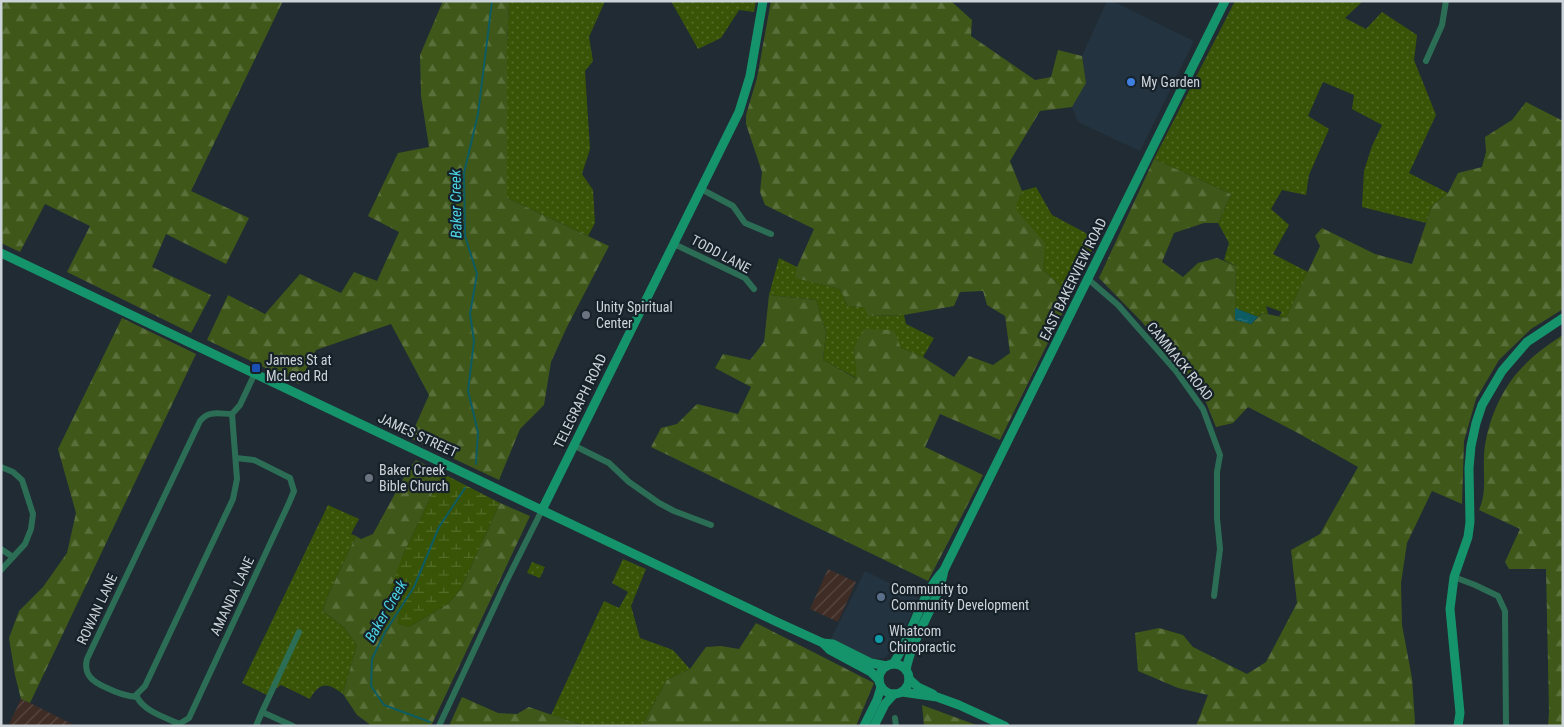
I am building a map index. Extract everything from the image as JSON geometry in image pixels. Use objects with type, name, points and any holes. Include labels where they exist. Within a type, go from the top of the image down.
[{"type":"main road","name":"TELEGRAPH ROAD","points":[[542,510],[734,122],[744,98],[750,76],[763,1]]},
{"type":"main road","name":"EAST BAKERVIEW ROAD","points":[[906,670],[910,652],[942,584],[944,570],[1226,1]]},
{"type":"main road","name":"JAMES STREET","points":[[1,253],[823,643],[833,644],[871,663],[890,665]]},
{"type":"main road","points":[[1458,726],[1460,713],[1450,609],[1454,578],[1468,537],[1470,522],[1468,468],[1471,446],[1482,405],[1502,371],[1527,342],[1563,318]]},
{"type":"main road","name":"EAST BAKERVIEW ROAD","points":[[890,665],[902,650],[936,578],[944,570]]},
{"type":"main road","name":"JAMES STREET","points":[[823,643],[830,650],[871,672],[880,684]]},
{"type":"main road","points":[[864,726],[877,700],[881,671],[890,665],[899,665],[906,670],[909,679],[918,687],[937,697]]},
{"type":"main road","points":[[874,726],[885,704],[906,687],[909,679]]},
{"type":"main road","points":[[880,684],[885,691],[937,697],[1005,726]]},
{"type":"street","points":[[1426,61],[1442,25],[1446,1]]},
{"type":"street","points":[[701,189],[733,206],[746,223],[771,234]]},
{"type":"street","name":"TODD LANE","points":[[674,244],[745,278],[754,289]]},
{"type":"street","name":"CAMMACK ROAD","points":[[1088,279],[1118,305],[1176,371],[1204,409],[1220,454],[1217,472],[1217,518],[1220,549],[1214,596]]},
{"type":"street","points":[[137,697],[136,694],[145,686],[233,499],[237,479],[232,414],[240,405],[255,373]]},
{"type":"street","name":"ROWAN LANE","points":[[137,697],[122,695],[94,682],[86,671],[87,659],[200,421],[211,413],[232,414]]},
{"type":"street","points":[[573,445],[609,463],[629,482],[659,503],[674,511],[711,525]]},
{"type":"street","name":"AMANDA LANE","points":[[137,697],[147,709],[179,724],[186,723],[294,490],[290,478],[254,460],[236,458]]},
{"type":"street","points":[[1,467],[13,472],[22,480],[33,514],[31,529],[25,544],[1,570]]},
{"type":"street","name":"TELEGRAPH ROAD","points":[[439,726],[505,584],[542,510]]},
{"type":"street","points":[[1,549],[13,557]]},
{"type":"street","points":[[1454,578],[1498,596],[1504,611],[1506,726]]},
{"type":"street","points":[[256,726],[299,632]]},
{"type":"street","points":[[262,712],[293,726]]},
{"type":"street","points":[[895,718],[896,726]]},
{"type":"shaded area","points":[[1107,1],[1112,1],[1194,41],[1140,151],[1078,122],[1072,107],[1086,83],[1082,56]]},
{"type":"shaded area","points":[[828,569],[856,582],[838,622],[810,609]]},
{"type":"shaded area","points":[[865,571],[919,598],[896,647],[884,658],[873,659],[831,639]]},
{"type":"shaded area","points":[[21,699],[30,703],[76,726],[8,726]]},
{"type":"green space","points":[[1,1],[283,1],[191,191],[249,218],[226,264],[166,234],[152,267],[211,295],[191,333],[67,272],[90,226],[45,204],[20,252],[1,243]]},
{"type":"green space","points":[[443,1],[509,1],[507,46],[507,198],[609,246],[551,362],[544,405],[520,429],[499,480],[410,438],[429,395],[391,324],[316,350],[299,384],[207,340],[228,295],[265,314],[300,274],[341,293],[354,272],[377,281],[399,232],[368,216],[398,153],[429,147],[421,96],[420,55]]},
{"type":"green space","points":[[509,1],[605,1],[589,37],[593,61],[585,71],[590,149],[582,174],[593,190],[595,223],[588,236],[507,198],[507,46]]},
{"type":"green space","points":[[671,1],[756,1],[754,12],[739,10],[721,38],[698,49]]},
{"type":"green space","points":[[771,1],[951,1],[972,20],[971,36],[1035,80],[1051,77],[1058,50],[1082,56],[1086,83],[1072,107],[1040,111],[1010,161],[1022,191],[1015,208],[1045,243],[1043,270],[1071,296],[1000,440],[940,414],[925,447],[983,475],[928,581],[651,447],[661,428],[677,424],[697,404],[738,414],[751,387],[715,368],[723,354],[750,360],[764,342],[769,295],[816,300],[826,332],[823,360],[857,379],[854,348],[864,329],[894,330],[901,348],[923,357],[954,377],[969,356],[993,365],[1010,353],[1005,316],[987,305],[983,291],[960,292],[954,306],[904,315],[868,316],[864,307],[848,306],[840,289],[795,278],[797,267],[814,229],[765,205],[760,192],[762,172],[746,124],[746,115],[757,78]]},
{"type":"green space","points":[[1235,1],[1363,1],[1345,18],[1366,29],[1382,12],[1417,35],[1414,60],[1436,115],[1409,173],[1448,193],[1432,206],[1426,223],[1362,207],[1364,171],[1372,146],[1382,125],[1352,109],[1354,95],[1323,82],[1308,116],[1329,129],[1309,175],[1306,195],[1282,190],[1271,209],[1289,225],[1273,254],[1308,272],[1286,318],[1279,316],[1282,312],[1266,306],[1268,314],[1263,313],[1258,317],[1235,308],[1236,266],[1224,260],[1229,243],[1218,223],[1231,194],[1154,159]]},
{"type":"green space","points":[[1526,102],[1563,121],[1563,309],[1531,329],[1499,360],[1476,399],[1464,441],[1462,504],[1432,491],[1407,543],[1401,583],[1402,625],[1412,678],[1414,726],[1196,726],[1208,695],[1178,688],[1138,671],[1135,633],[1159,628],[1183,635],[1193,647],[1247,674],[1266,662],[1297,603],[1291,550],[1320,534],[1358,467],[1248,407],[1233,423],[1216,427],[1205,400],[1142,322],[1099,278],[1154,159],[1231,194],[1218,223],[1204,223],[1174,233],[1162,262],[1183,277],[1198,263],[1217,258],[1236,266],[1235,320],[1251,324],[1263,313],[1286,318],[1320,246],[1315,236],[1322,228],[1375,254],[1412,264],[1432,206],[1448,193],[1458,173],[1482,167],[1486,152],[1485,137],[1512,120]]},
{"type":"green space","points":[[1036,187],[1052,215],[1097,239],[1071,296],[1043,270],[1044,243],[1014,208],[1022,191]]},
{"type":"green space","points":[[779,258],[797,267],[796,278],[840,289],[848,306],[865,307],[869,316],[904,315],[906,324],[934,338],[923,357],[901,348],[854,348],[858,379],[823,360],[826,332],[816,300],[769,295]]},
{"type":"green space","points":[[122,318],[196,354],[30,703],[21,699],[9,638],[19,611],[43,587],[67,553],[76,513],[58,449]]},
{"type":"green space","points":[[1563,335],[1563,726],[1548,726],[1546,569],[1509,569],[1505,562],[1520,529],[1479,510],[1484,490],[1484,457],[1487,435],[1499,401],[1511,381],[1523,367],[1539,352]]},
{"type":"green space","points":[[416,460],[442,473],[402,557],[399,624],[409,627],[448,604],[461,589],[500,503],[530,516],[431,726],[372,726],[357,715],[343,694],[357,645],[344,627],[323,611],[327,598],[356,536],[361,539],[373,534],[409,468]]},
{"type":"green space","points":[[442,473],[500,503],[461,589],[448,604],[409,627],[398,624],[399,604],[389,593],[402,557]]},
{"type":"green space","points":[[328,505],[359,519],[351,534],[356,536],[327,598],[323,611],[344,627],[357,645],[343,694],[329,686],[325,686],[317,689],[310,699],[281,685],[267,695],[242,683]]},
{"type":"green space","points":[[623,559],[646,569],[631,606],[640,638],[673,650],[690,669],[667,680],[642,726],[585,726],[551,715],[604,601],[619,608],[628,592],[612,583]]},
{"type":"green space","points":[[532,562],[545,567],[540,578],[527,573]]},
{"type":"green space","points":[[756,623],[874,683],[856,726],[642,726],[667,680],[690,669],[706,647],[721,646],[739,649]]},
{"type":"green space","points":[[462,697],[498,713],[517,714],[529,707],[584,726],[449,726]]},
{"type":"green space","points":[[922,705],[979,726],[924,726]]},
{"type":"water","points":[[1235,308],[1258,317],[1251,324],[1235,320]]},
{"type":"waterway","name":"Baker Creek","points":[[476,464],[478,432],[468,391],[474,341],[470,314],[477,274],[465,236],[464,173],[478,114],[492,1]]},
{"type":"waterway","name":"Baker Creek","points":[[430,722],[384,705],[371,686],[372,659],[385,632],[414,587],[439,527],[465,488]]},
{"type":"place","name":"My Garden","points":[[1131,82]]},
{"type":"place","name":"Unity Spiritual Center","points":[[586,315]]},
{"type":"place","name":"James St at McLeod Rd","points":[[256,368]]},
{"type":"place","name":"Baker Creek Bible Church","points":[[369,478]]},
{"type":"place","name":"Community to Community Development","points":[[881,597]]},
{"type":"place","name":"Whatcom Chiropractic","points":[[879,639]]}]
